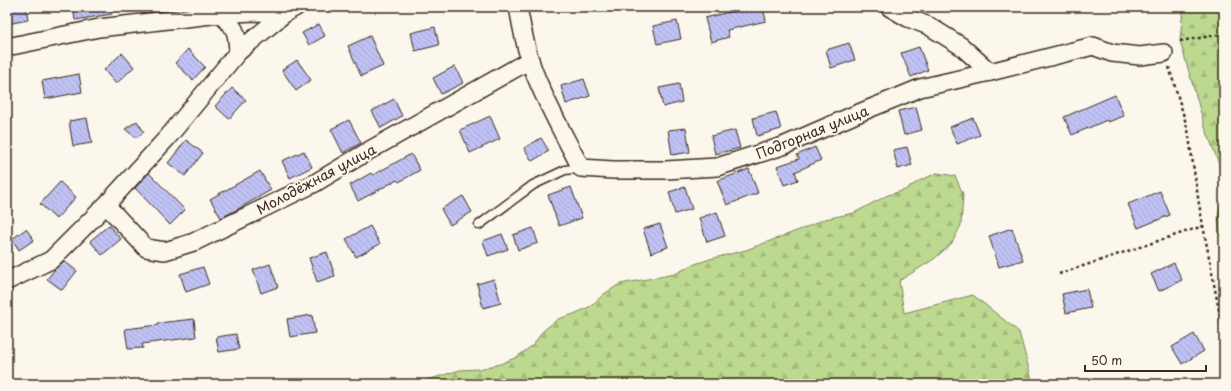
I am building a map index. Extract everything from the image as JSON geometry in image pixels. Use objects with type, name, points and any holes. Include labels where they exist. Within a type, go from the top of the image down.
[{"type":"street","points":[[518,7],[522,31],[534,72],[557,123],[581,168]]},
{"type":"street","points":[[889,7],[908,18],[929,26],[960,46],[990,72]]},
{"type":"street","points":[[7,47],[99,28],[220,14],[291,10]]},
{"type":"street","points":[[7,281],[50,260],[106,205],[168,137],[238,52],[291,10]]},
{"type":"street","points":[[220,14],[234,28],[237,36],[238,52]]},
{"type":"street","name":"Подгорная улица","points":[[581,168],[613,170],[666,170],[718,167],[783,146],[920,88],[1093,46],[1112,53],[1140,56],[1164,53]]},
{"type":"street","name":"Молодёжная улица","points":[[106,205],[146,248],[165,251],[194,242],[315,183],[370,150],[530,60]]},
{"type":"lane","name":"Подгорная улица","points":[[479,225],[533,185],[565,170],[581,168]]},
{"type":"path","points":[[1180,41],[1224,34]]},
{"type":"path","points":[[1164,53],[1188,130],[1203,226],[1224,337]]},
{"type":"path","points":[[1059,274],[1203,226]]},
{"type":"green space","points":[[1183,7],[1224,7],[1224,184],[1222,172],[1205,127],[1180,41]]},
{"type":"green space","points":[[937,173],[955,176],[963,194],[961,225],[952,243],[934,259],[899,281],[904,313],[973,295],[1019,332],[1033,384],[414,384],[460,370],[479,369],[500,364],[517,357],[533,345],[543,331],[558,319],[574,314],[591,306],[604,294],[620,284],[675,274],[692,265],[746,250],[825,219],[854,213],[888,195],[905,190],[919,181]]},
{"type":"green space","points":[[1224,190],[1224,248],[1218,216]]},
{"type":"building","points":[[7,7],[26,7],[28,20],[7,24]]},
{"type":"building","points":[[73,7],[112,7],[112,14],[75,20]]},
{"type":"building","points":[[749,7],[763,7],[766,21],[727,30],[729,37],[711,42],[705,18]]},
{"type":"building","points":[[677,21],[681,39],[657,44],[653,26]]},
{"type":"building","points":[[319,24],[325,36],[309,45],[302,33]]},
{"type":"building","points":[[435,27],[439,45],[415,51],[411,33]]},
{"type":"building","points":[[370,36],[383,66],[361,76],[348,46]]},
{"type":"building","points":[[849,43],[855,60],[831,68],[826,50]]},
{"type":"building","points":[[919,47],[928,70],[911,77],[901,53]]},
{"type":"building","points":[[188,49],[205,67],[193,80],[175,63]]},
{"type":"building","points":[[122,53],[134,67],[116,84],[104,70]]},
{"type":"building","points":[[297,60],[311,80],[296,91],[282,70]]},
{"type":"building","points":[[455,66],[463,83],[441,94],[433,78]]},
{"type":"building","points":[[79,74],[82,92],[45,99],[42,81]]},
{"type":"building","points":[[584,79],[590,96],[566,104],[561,86]]},
{"type":"building","points":[[679,84],[682,102],[663,107],[659,88]]},
{"type":"building","points":[[232,88],[246,100],[229,119],[215,106]]},
{"type":"building","points":[[1115,95],[1124,116],[1108,122],[1107,120],[1072,135],[1064,117]]},
{"type":"building","points":[[394,99],[402,116],[381,128],[372,111]]},
{"type":"building","points":[[916,107],[922,130],[904,135],[898,111]]},
{"type":"building","points":[[776,112],[781,129],[757,136],[753,118]]},
{"type":"building","points":[[490,116],[500,139],[470,153],[460,130]]},
{"type":"building","points":[[87,118],[92,143],[73,146],[69,121]]},
{"type":"building","points":[[973,118],[980,135],[957,144],[950,127]]},
{"type":"building","points":[[349,120],[361,143],[343,153],[331,129]]},
{"type":"building","points":[[137,121],[144,132],[136,138],[125,129]]},
{"type":"building","points":[[686,128],[690,152],[672,155],[668,130]]},
{"type":"building","points":[[735,130],[740,148],[715,154],[711,136]]},
{"type":"building","points":[[541,138],[549,151],[532,161],[524,148]]},
{"type":"building","points":[[186,140],[203,153],[185,176],[168,163]]},
{"type":"building","points":[[815,147],[821,160],[795,172],[798,180],[784,185],[777,166],[799,159],[797,155]]},
{"type":"building","points":[[907,147],[912,165],[898,169],[893,150]]},
{"type":"building","points":[[304,151],[312,167],[290,178],[282,161]]},
{"type":"building","points":[[411,154],[420,170],[399,182],[397,180],[358,201],[350,185],[371,173],[373,175]]},
{"type":"building","points":[[749,169],[758,193],[727,205],[717,181]]},
{"type":"building","points":[[260,171],[271,190],[221,218],[210,199]]},
{"type":"building","points":[[149,173],[185,210],[170,225],[135,188]]},
{"type":"building","points":[[60,182],[76,197],[56,219],[40,204]]},
{"type":"building","points":[[571,187],[582,218],[559,226],[548,195]]},
{"type":"building","points":[[685,187],[692,209],[675,214],[669,192]]},
{"type":"building","points":[[1160,191],[1170,215],[1138,228],[1128,204]]},
{"type":"building","points":[[463,196],[472,212],[450,225],[441,209]]},
{"type":"building","points":[[717,212],[725,236],[707,242],[699,218]]},
{"type":"building","points":[[660,224],[668,247],[651,253],[643,229]]},
{"type":"building","points":[[109,225],[121,239],[102,255],[90,241]]},
{"type":"building","points":[[370,226],[380,244],[356,257],[346,239]]},
{"type":"building","points":[[533,228],[538,243],[518,250],[513,235]]},
{"type":"building","points":[[1012,228],[1023,260],[999,267],[989,236]]},
{"type":"building","points":[[26,229],[34,240],[19,250],[12,239]]},
{"type":"building","points":[[502,234],[508,249],[488,256],[483,241]]},
{"type":"building","points":[[327,252],[335,276],[317,282],[309,258]]},
{"type":"building","points":[[64,261],[77,271],[62,290],[47,279]]},
{"type":"building","points":[[1174,263],[1182,280],[1159,291],[1151,274]]},
{"type":"building","points":[[270,264],[278,287],[261,293],[253,270]]},
{"type":"building","points":[[203,267],[209,284],[186,292],[180,274]]},
{"type":"building","points":[[494,279],[501,303],[483,308],[477,284]]},
{"type":"building","points":[[1087,289],[1091,308],[1066,313],[1062,294]]},
{"type":"building","points":[[312,315],[315,333],[290,337],[287,319]]},
{"type":"building","points":[[194,319],[196,337],[142,344],[143,348],[128,349],[125,329],[158,325],[158,323]]},
{"type":"building","points":[[236,334],[239,349],[219,352],[216,337]]},
{"type":"building","points":[[1194,334],[1204,351],[1182,364],[1172,347]]}]
